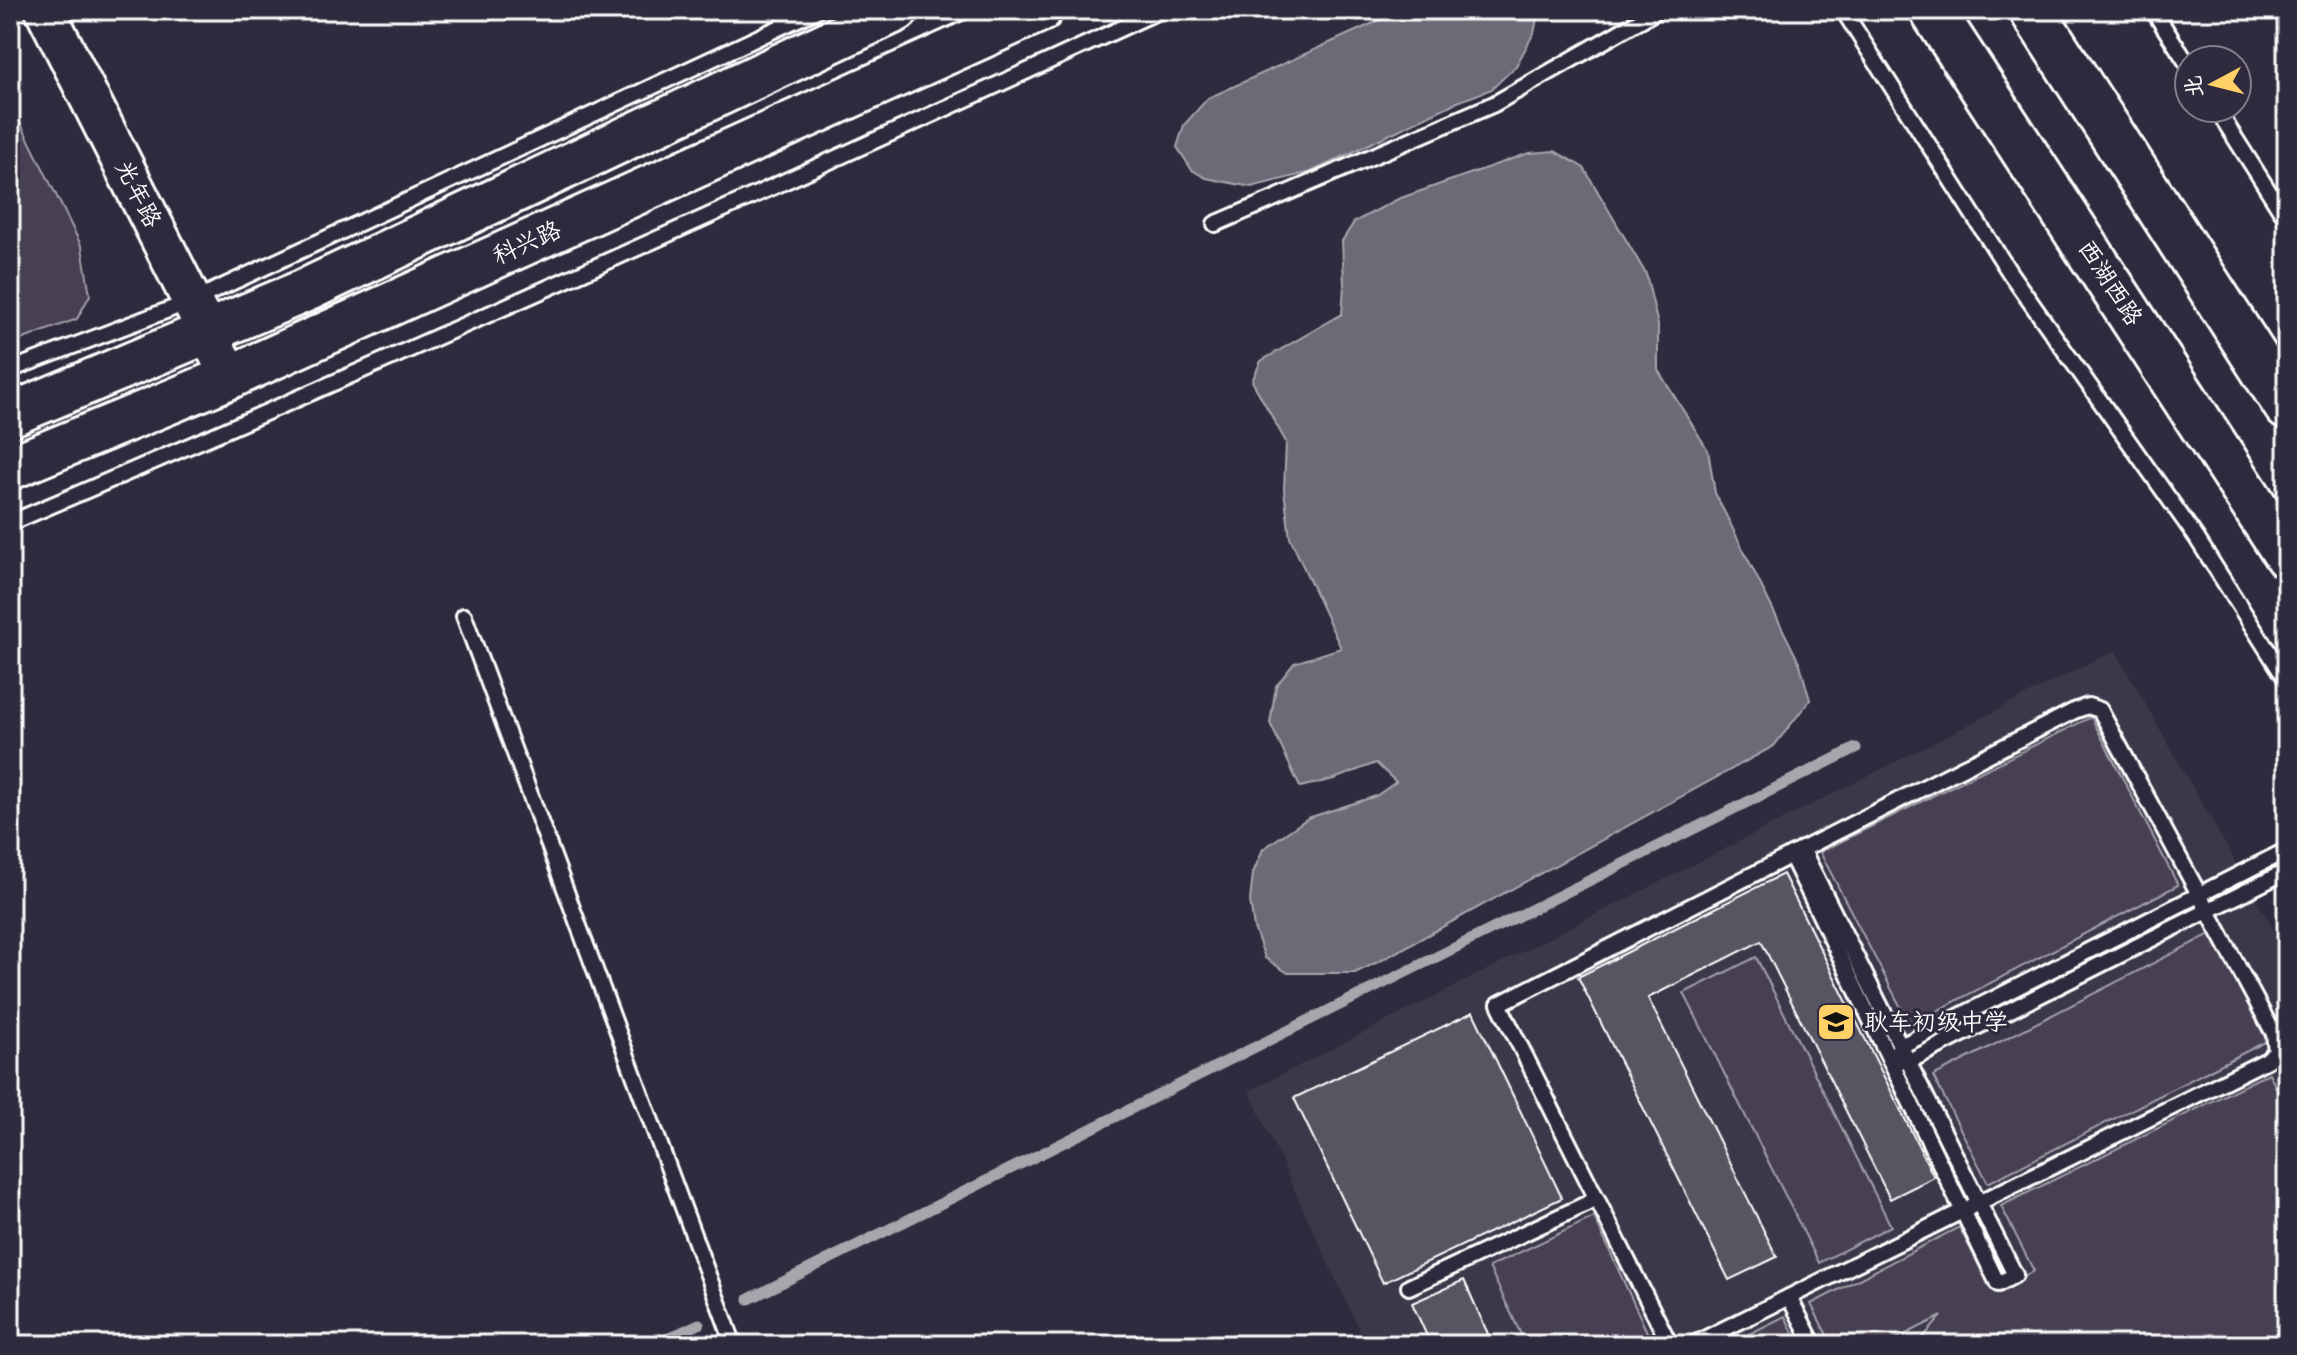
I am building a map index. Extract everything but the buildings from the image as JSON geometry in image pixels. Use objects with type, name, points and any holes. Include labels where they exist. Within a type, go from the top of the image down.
[{"type":"main road","points":[[10,415],[200,317],[304,291],[897,10]]},
{"type":"main road","name":"科兴路","points":[[10,468],[230,377],[1041,10]]},
{"type":"main road","name":"西湖西路","points":[[1932,10],[2287,556]]},
{"type":"main road","points":[[2032,10],[2287,407]]},
{"type":"street","name":"光年路","points":[[45,10],[230,377]]},
{"type":"lane","points":[[10,370],[200,317],[817,10]]},
{"type":"lane","points":[[10,523],[704,220],[1161,10]]},
{"type":"lane","points":[[1215,224],[1494,104],[1658,10]]},
{"type":"lane","points":[[1843,10],[2010,273],[2196,537],[2287,681]]},
{"type":"lane","points":[[2153,10],[2175,44]]},
{"type":"lane","points":[[2228,124],[2280,195],[2287,220]]},
{"type":"lane","points":[[464,616],[734,1345]]},
{"type":"lane","points":[[1670,1345],[1499,1004],[2088,706],[2100,710],[2274,1034],[2276,1051],[2267,1060],[1692,1345]]},
{"type":"lane","points":[[1890,1060],[1901,1046],[2287,850]]},
{"type":"lane","points":[[1796,852],[1909,1061],[2015,1275],[1998,1284],[1890,1060],[1796,852]]},
{"type":"lane","points":[[1890,1060],[1909,1061],[2287,871]]},
{"type":"lane","points":[[1409,1287],[1597,1199]]},
{"type":"lane","points":[[1789,1297],[1814,1345]]},
{"type":"shaded area","points":[[1402,10],[1539,10],[1534,33],[1516,66],[1492,89],[1455,103],[1311,172],[1251,187],[1206,178],[1192,170],[1177,147],[1184,125],[1208,98]]},
{"type":"shaded area","points":[[10,102],[82,247],[90,295],[77,319],[10,344]]},
{"type":"shaded area","points":[[1555,151],[1584,168],[1646,274],[1658,325],[1658,370],[1708,450],[1715,493],[1800,664],[1810,700],[1774,746],[1382,960],[1355,973],[1288,973],[1265,958],[1254,928],[1250,901],[1253,873],[1263,849],[1308,818],[1376,796],[1396,782],[1376,763],[1334,779],[1300,787],[1270,723],[1276,686],[1294,663],[1341,648],[1290,538],[1284,490],[1286,442],[1252,381],[1261,361],[1342,314],[1342,241],[1354,222],[1398,199],[1529,153]]},
{"type":"shaded area","name":"耿车初级中学","points":[[2115,650],[2287,953],[2287,1345],[1366,1345],[1249,1091]]},
{"type":"shaded area","points":[[2091,717],[2178,885],[1910,1025],[1820,852]]},
{"type":"shaded area","points":[[2212,933],[2267,1041],[1988,1183],[1933,1076]]},
{"type":"shaded area","points":[[1756,957],[1891,1226],[1819,1263],[1684,993]]},
{"type":"shaded area","points":[[2269,1073],[2287,1110],[2287,1345],[1916,1345],[1942,1316],[1884,1345],[1832,1345],[1811,1304],[1959,1227],[1993,1291],[2034,1271],[2001,1206]]},
{"type":"shaded area","points":[[1594,1217],[1653,1345],[1526,1345],[1489,1267]]},
{"type":"shaded area","points":[[1785,1316],[1799,1345],[1727,1345]]},
{"type":"waterway","points":[[749,1299],[1856,748]]},
{"type":"waterway","points":[[654,1345],[699,1324]]},
{"type":"place","name":"耿车初级中学","points":[[1836,1022]]}]
